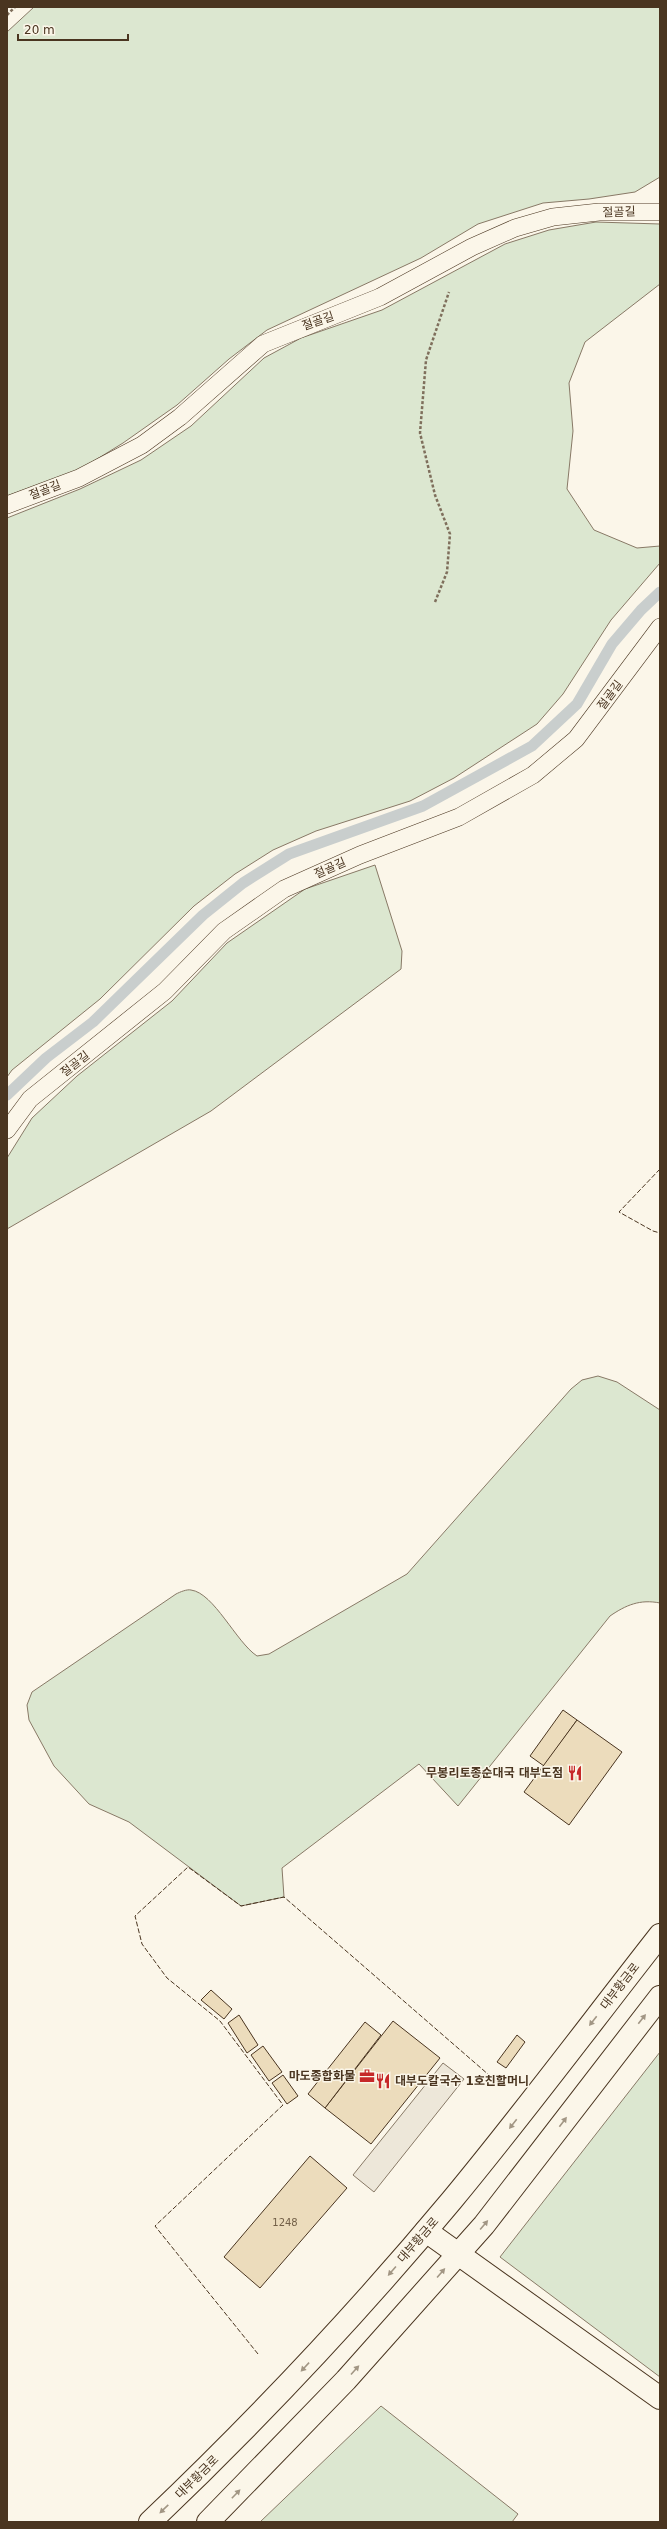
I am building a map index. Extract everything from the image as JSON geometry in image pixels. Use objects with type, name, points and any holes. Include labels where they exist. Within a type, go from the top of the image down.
[{"type":"main road","name":"대부황금로","points":[[150,2522],[284,2390],[426,2231],[499,2142],[660,1935]]},
{"type":"main road","points":[[208,2522],[312,2416],[489,2219],[660,1997]]},
{"type":"main road","points":[[426,2231],[660,2398]]},
{"type":"lane","name":"절골길","points":[[7,505],[79,478],[142,445],[180,417],[263,344],[380,297],[472,247],[515,228],[553,217],[599,212],[660,212]]},
{"type":"lane","name":"절골길","points":[[7,1130],[30,1099],[164,991],[224,931],[284,889],[360,855],[459,817],[533,775],[576,739],[660,628]]},
{"type":"path","points":[[7,14],[15,7]]},
{"type":"path","points":[[435,602],[447,572],[450,534],[435,495],[420,433],[426,360],[446,298],[472,247]]},
{"type":"green space","points":[[34,7],[660,7],[660,177],[635,192],[589,199],[543,203],[478,224],[421,258],[267,330],[229,359],[177,405],[123,443],[81,469],[7,496],[7,32]]},
{"type":"green space","points":[[596,222],[660,224],[660,284],[585,342],[569,383],[573,431],[567,489],[594,530],[637,548],[660,546],[660,563],[611,620],[563,694],[537,724],[454,778],[410,801],[316,831],[273,850],[235,874],[194,906],[100,999],[12,1070],[7,1077],[7,518],[80,489],[141,460],[191,426],[264,358],[301,338],[382,310],[505,244],[549,230]]},
{"type":"green space","points":[[375,865],[402,951],[401,969],[211,1111],[7,1229],[7,1158],[32,1118],[77,1076],[172,1001],[227,943],[305,889]]},
{"type":"green space","points":[[598,1376],[617,1382],[660,1410],[660,1603],[640,1602],[628,1606],[610,1616],[458,1806],[419,1764],[282,1868],[284,1897],[241,1906],[129,1822],[89,1804],[54,1766],[29,1720],[27,1705],[32,1692],[176,1594],[188,1590],[200,1593],[208,1600],[241,1640],[257,1656],[269,1654],[407,1574],[571,1389],[582,1380]]},
{"type":"green space","points":[[660,2052],[660,2377],[500,2257]]},
{"type":"green space","points":[[381,2406],[518,2514],[512,2522],[260,2522]]},
{"type":"shaded area","points":[[443,2063],[464,2079],[374,2192],[353,2175]]},
{"type":"building","points":[[563,1710],[577,1720],[544,1766],[530,1756]]},
{"type":"building","points":[[577,1720],[622,1752],[569,1825],[524,1792]]},
{"type":"building","points":[[211,1990],[232,2009],[224,2019],[201,2000]]},
{"type":"building","points":[[239,2015],[258,2045],[247,2053],[228,2023]]},
{"type":"building","points":[[393,2021],[440,2058],[371,2144],[325,2108]]},
{"type":"building","points":[[365,2022],[381,2035],[325,2108],[308,2094]]},
{"type":"building","points":[[517,2035],[525,2042],[506,2068],[497,2062]]},
{"type":"building","points":[[263,2046],[282,2072],[269,2081],[251,2055]]},
{"type":"building","points":[[283,2075],[298,2096],[287,2104],[272,2083]]},
{"type":"building","points":[[310,2156],[347,2188],[260,2288],[224,2257]]},
{"type":"waterway","points":[[7,1095],[46,1058],[93,1022],[203,915],[243,883],[289,854],[423,806],[532,746],[577,704],[612,644],[641,610],[660,592]]},
{"type":"fence","points":[[660,1169],[619,1212],[653,1231],[660,1233]]},
{"type":"fence","points":[[258,2354],[155,2226],[283,2105],[220,2021],[167,1978],[142,1944],[135,1916],[188,1867],[241,1906],[284,1897],[497,2082]]},
{"type":"place","name":"무봉리토종순대국 대부도점","points":[[575,1773]]},
{"type":"place","name":"마도종합화물","points":[[367,2076]]},
{"type":"place","name":"대부도칼국수 1호친할머니","points":[[383,2081]]}]
